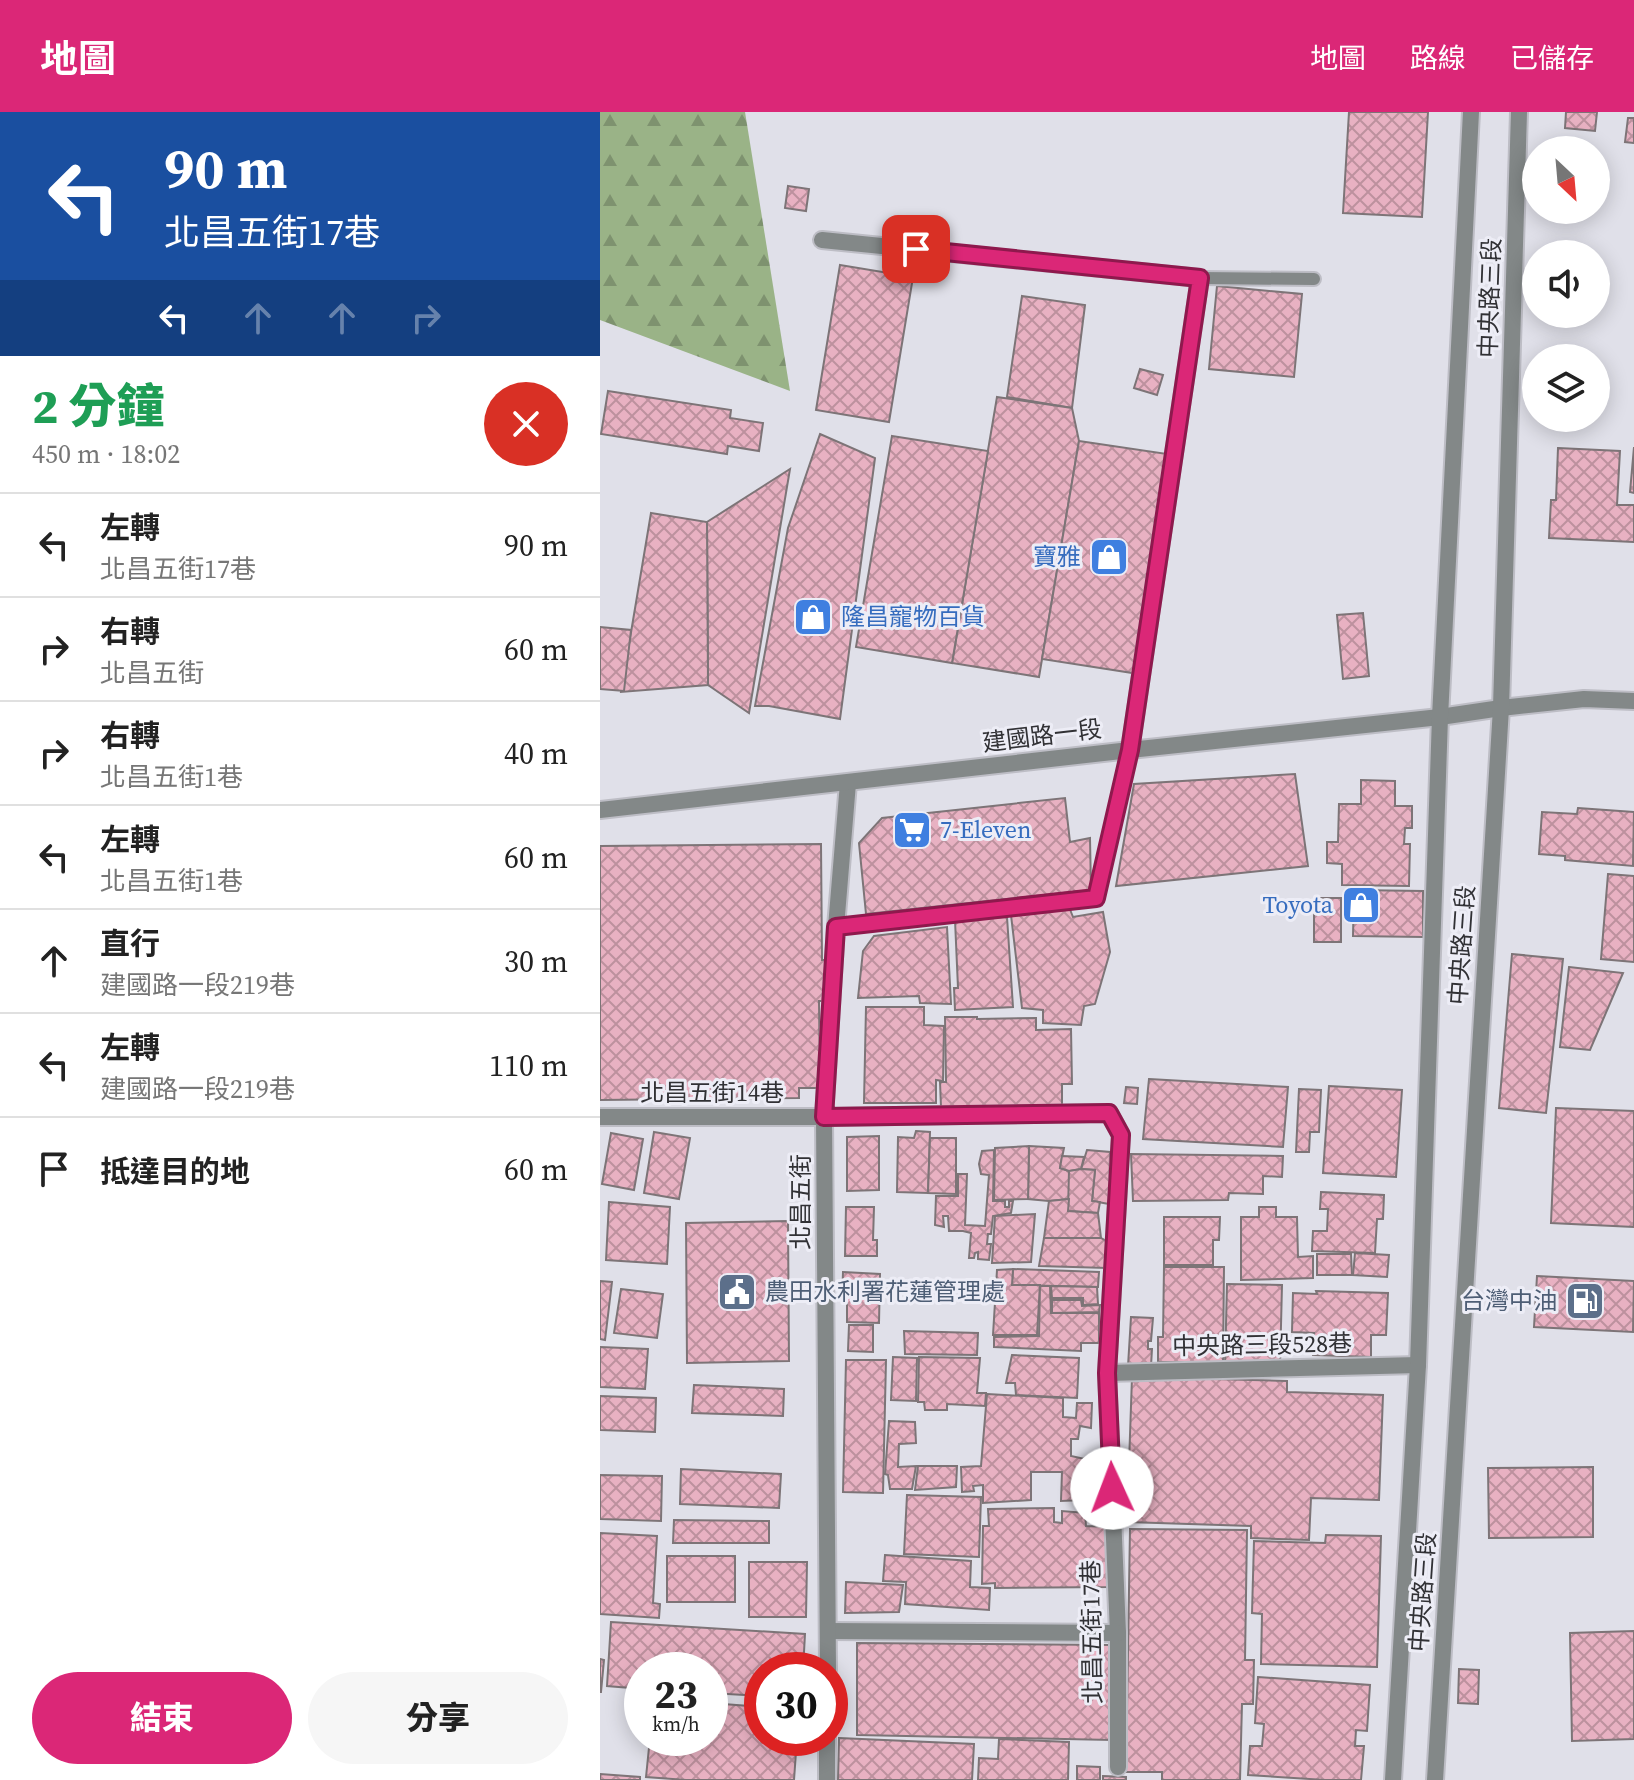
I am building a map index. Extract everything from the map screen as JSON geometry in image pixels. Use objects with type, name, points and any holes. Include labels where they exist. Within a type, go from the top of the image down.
[{"type":"street","name":"中央路三段","points":[[1393,1780],[1418,1365],[1440,717],[1471,112]]},
{"type":"street","name":"中央路三段","points":[[1435,1780],[1501,708],[1519,112]]},
{"type":"street","points":[[822,240],[1200,278],[1130,750]]},
{"type":"street","name":"建國路一段","points":[[600,810],[1584,699],[1634,701]]},
{"type":"street","name":"北昌五街","points":[[828,1652],[824,1117],[848,783]]},
{"type":"street","name":"北昌五街17巷","points":[[824,1117],[1109,1113],[1121,1135],[1107,1373],[1118,1633],[1118,1767]]},
{"type":"street","name":"北昌五街14巷","points":[[600,1117],[824,1117]]},
{"type":"street","name":"中央路三段528巷","points":[[1107,1373],[1418,1365]]},
{"type":"street","points":[[828,1631],[1118,1633]]},
{"type":"street","points":[[827,1756],[827,1780]]},
{"type":"lane","points":[[1200,278],[1314,279]]},
{"type":"lane","points":[[836,927],[1096,898],[1130,750]]},
{"type":"green space","points":[[600,112],[745,112],[790,391],[600,320]]},
{"type":"building","points":[[1349,112],[1428,112],[1422,217],[1343,213]]},
{"type":"building","points":[[1566,112],[1597,112],[1595,131],[1565,128]]},
{"type":"building","points":[[1628,118],[1634,118],[1634,143],[1625,142]]},
{"type":"building","points":[[788,186],[809,189],[806,211],[785,208]]},
{"type":"building","points":[[840,265],[913,277],[889,422],[816,410]]},
{"type":"building","points":[[1217,286],[1302,294],[1294,377],[1209,369]]},
{"type":"building","points":[[1022,296],[1085,305],[1072,408],[1007,397]]},
{"type":"building","points":[[1140,369],[1163,375],[1157,395],[1134,388]]},
{"type":"building","points":[[608,391],[731,410],[730,418],[763,423],[759,451],[728,446],[727,454],[601,434]]},
{"type":"building","points":[[997,397],[1072,408],[1079,441],[1039,677],[952,663]]},
{"type":"building","name":"隆昌寵物百貨","points":[[820,434],[875,458],[840,719],[755,706],[788,528]]},
{"type":"building","points":[[892,436],[988,451],[952,663],[856,647]]},
{"type":"building","name":"寶雅","points":[[1079,441],[1174,455],[1139,674],[1042,659]]},
{"type":"building","points":[[1634,447],[1634,493],[1630,492]]},
{"type":"building","points":[[1558,448],[1620,451],[1617,505],[1634,505],[1634,542],[1549,538],[1551,500],[1556,500]]},
{"type":"building","points":[[790,469],[749,713],[708,685],[707,522]]},
{"type":"building","points":[[651,513],[707,522],[708,685],[621,692]]},
{"type":"building","points":[[1363,613],[1369,676],[1343,679],[1337,615]]},
{"type":"building","points":[[600,627],[631,630],[624,691],[600,689]]},
{"type":"building","points":[[1295,774],[1308,866],[1116,886],[1134,784]]},
{"type":"building","points":[[1361,780],[1395,781],[1395,806],[1412,806],[1412,828],[1405,828],[1404,844],[1410,844],[1409,886],[1342,885],[1342,864],[1327,863],[1327,842],[1338,842],[1339,804],[1361,804]]},
{"type":"building","points":[[1065,798],[1070,842],[1090,838],[1091,890],[866,914],[859,843],[882,818]]},
{"type":"building","points":[[1578,808],[1634,812],[1633,866],[1565,860],[1565,856],[1539,854],[1542,812],[1577,814]]},
{"type":"building","points":[[821,844],[822,960],[828,960],[828,1001],[819,1001],[820,1088],[799,1088],[799,1098],[600,1100],[600,846]]},
{"type":"building","points":[[1608,874],[1634,876],[1634,962],[1601,959]]},
{"type":"building","points":[[1354,890],[1423,891],[1423,937],[1353,936]]},
{"type":"building","points":[[1314,898],[1341,898],[1341,942],[1314,942]]},
{"type":"building","points":[[1069,907],[1073,917],[1103,912],[1110,952],[1095,1004],[1084,1006],[1081,1025],[1043,1023],[1043,1010],[1022,1008],[1011,915]]},
{"type":"building","points":[[1007,917],[1013,1007],[955,1010],[954,988],[958,988],[955,920]]},
{"type":"building","points":[[947,927],[951,1004],[920,1003],[919,996],[858,998],[863,951],[874,936]]},
{"type":"building","points":[[1512,954],[1563,959],[1546,1113],[1499,1108]]},
{"type":"building","points":[[1569,967],[1623,973],[1590,1050],[1560,1047]]},
{"type":"building","points":[[866,1007],[924,1007],[924,1025],[944,1026],[943,1081],[936,1080],[936,1103],[864,1103]]},
{"type":"building","points":[[945,1017],[1036,1018],[1036,1030],[1071,1029],[1072,1084],[1062,1084],[1062,1105],[941,1107],[940,1082],[946,1082]]},
{"type":"building","points":[[1149,1079],[1288,1087],[1283,1147],[1143,1139]]},
{"type":"building","points":[[1329,1086],[1402,1090],[1396,1177],[1323,1173]]},
{"type":"building","points":[[1126,1087],[1138,1088],[1137,1104],[1124,1103]]},
{"type":"building","points":[[1299,1089],[1321,1090],[1319,1132],[1310,1132],[1309,1152],[1296,1152]]},
{"type":"building","points":[[1556,1108],[1634,1111],[1634,1227],[1551,1223]]},
{"type":"building","points":[[916,1131],[930,1132],[928,1193],[897,1192],[898,1137],[914,1138]]},
{"type":"building","points":[[654,1132],[690,1138],[679,1199],[644,1193]]},
{"type":"building","points":[[611,1133],[643,1139],[634,1190],[602,1184]]},
{"type":"building","points":[[879,1136],[879,1190],[847,1191],[847,1137]]},
{"type":"building","points":[[930,1138],[956,1138],[956,1194],[928,1193]]},
{"type":"building","points":[[1029,1146],[1064,1148],[1060,1168],[1069,1171],[1069,1199],[1028,1199]]},
{"type":"building","points":[[1029,1146],[1028,1199],[994,1200],[995,1148]]},
{"type":"building","points":[[994,1150],[993,1201],[1005,1201],[1005,1207],[1009,1207],[1009,1201],[1013,1201],[1011,1213],[993,1216],[987,1244],[991,1244],[989,1260],[978,1259],[978,1252],[974,1258],[969,1258],[971,1233],[949,1231],[948,1216],[943,1216],[944,1227],[935,1225],[936,1196],[958,1196],[958,1174],[967,1174],[965,1225],[985,1226],[989,1175],[981,1174],[979,1164],[982,1151]]},
{"type":"building","points":[[1087,1150],[1110,1152],[1109,1204],[1092,1201],[1095,1170],[1081,1169]]},
{"type":"building","points":[[1131,1154],[1283,1156],[1282,1177],[1263,1176],[1263,1194],[1229,1193],[1228,1200],[1133,1201]]},
{"type":"building","points":[[1062,1156],[1084,1157],[1081,1169],[1069,1171],[1060,1168]]},
{"type":"building","points":[[1095,1170],[1092,1201],[1100,1202],[1098,1213],[1068,1211],[1069,1171]]},
{"type":"building","points":[[1321,1192],[1384,1195],[1383,1219],[1377,1219],[1375,1253],[1312,1251],[1313,1231],[1327,1231],[1328,1209],[1320,1209]]},
{"type":"building","points":[[1069,1199],[1068,1211],[1098,1213],[1101,1238],[1044,1238],[1049,1201]]},
{"type":"building","points":[[609,1202],[670,1207],[667,1264],[606,1260]]},
{"type":"building","points":[[846,1207],[874,1207],[873,1240],[877,1240],[877,1256],[845,1256]]},
{"type":"building","points":[[1259,1207],[1276,1207],[1276,1217],[1297,1217],[1298,1257],[1313,1256],[1313,1278],[1241,1280],[1241,1217],[1259,1217]]},
{"type":"building","points":[[1035,1214],[1031,1262],[992,1263],[995,1216]]},
{"type":"building","points":[[1164,1217],[1220,1217],[1219,1240],[1213,1240],[1213,1265],[1164,1265]]},
{"type":"building","name":"農田水利署花蓮管理處","points":[[788,1221],[789,1361],[687,1363],[686,1223]]},
{"type":"building","points":[[1044,1238],[1101,1238],[1108,1242],[1107,1268],[1039,1266]]},
{"type":"building","points":[[1355,1253],[1389,1255],[1387,1277],[1353,1275]]},
{"type":"building","points":[[1317,1254],[1351,1254],[1352,1275],[1317,1275]]},
{"type":"building","points":[[1164,1267],[1224,1267],[1223,1362],[1158,1362],[1158,1337],[1163,1337]]},
{"type":"building","points":[[1013,1269],[1099,1272],[1098,1287],[1012,1285]]},
{"type":"building","points":[[1013,1269],[1012,1285],[1040,1285],[1037,1335],[993,1335],[997,1270]]},
{"type":"building","points":[[843,1272],[880,1274],[879,1323],[847,1322],[847,1303],[842,1303]]},
{"type":"building","name":"台灣中油","points":[[1537,1276],[1634,1281],[1633,1332],[1534,1327]]},
{"type":"building","points":[[600,1281],[612,1282],[605,1340],[600,1339]]},
{"type":"building","points":[[1227,1284],[1282,1285],[1280,1366],[1225,1365]]},
{"type":"building","points":[[1040,1286],[1050,1286],[1051,1313],[1099,1313],[1099,1343],[1081,1343],[1081,1351],[994,1347],[994,1337],[1039,1336]]},
{"type":"building","points":[[1051,1286],[1097,1287],[1098,1304],[1083,1305],[1083,1298],[1052,1298]]},
{"type":"building","points":[[621,1289],[663,1294],[657,1338],[614,1333]]},
{"type":"building","points":[[1316,1291],[1388,1293],[1386,1335],[1371,1335],[1371,1357],[1313,1355],[1314,1333],[1292,1332],[1293,1293],[1317,1294]]},
{"type":"building","points":[[1052,1300],[1081,1300],[1082,1306],[1100,1305],[1099,1312],[1052,1313]]},
{"type":"building","points":[[1131,1317],[1153,1318],[1151,1341],[1148,1341],[1148,1349],[1152,1349],[1151,1366],[1128,1366]]},
{"type":"building","points":[[849,1325],[873,1325],[873,1352],[848,1351]]},
{"type":"building","points":[[904,1331],[978,1333],[977,1355],[905,1354]]},
{"type":"building","points":[[600,1347],[648,1349],[645,1389],[600,1387]]},
{"type":"building","points":[[1012,1355],[1079,1358],[1077,1398],[1016,1395],[1015,1383],[1006,1383]]},
{"type":"building","points":[[893,1357],[917,1358],[916,1401],[891,1400]]},
{"type":"building","points":[[919,1357],[980,1358],[977,1393],[986,1393],[985,1406],[947,1404],[947,1410],[925,1410],[924,1402],[918,1402]]},
{"type":"building","points":[[846,1360],[886,1360],[883,1493],[843,1492]]},
{"type":"building","points":[[1132,1377],[1287,1381],[1287,1392],[1383,1395],[1379,1500],[1311,1498],[1309,1540],[1251,1538],[1251,1526],[1127,1522]]},
{"type":"building","points":[[694,1385],[784,1389],[783,1416],[692,1413]]},
{"type":"building","points":[[987,1394],[1063,1398],[1063,1417],[1076,1418],[1077,1403],[1092,1403],[1091,1428],[1080,1426],[1078,1439],[1071,1439],[1071,1456],[1085,1459],[1083,1500],[1061,1501],[1062,1472],[1031,1472],[1031,1500],[983,1503],[983,1485],[973,1486],[974,1491],[962,1492],[961,1467],[981,1466]]},
{"type":"building","points":[[600,1396],[656,1398],[655,1432],[600,1430]]},
{"type":"building","points":[[889,1421],[915,1422],[916,1443],[899,1444],[898,1467],[916,1466],[912,1489],[890,1489],[888,1475],[885,1474]]},
{"type":"building","points":[[918,1466],[957,1466],[956,1487],[915,1490]]},
{"type":"building","points":[[1593,1467],[1593,1537],[1489,1538],[1488,1468]]},
{"type":"building","points":[[681,1469],[781,1474],[779,1508],[680,1504]]},
{"type":"building","points":[[600,1475],[662,1476],[661,1521],[600,1519]]},
{"type":"building","points":[[907,1495],[981,1497],[979,1557],[904,1554]]},
{"type":"building","points":[[1054,1508],[1054,1522],[1062,1523],[1062,1511],[1085,1513],[1086,1526],[1111,1527],[1110,1587],[995,1588],[995,1583],[982,1584],[983,1526],[989,1526],[988,1509]]},
{"type":"building","points":[[674,1520],[769,1521],[769,1543],[673,1543]]},
{"type":"building","points":[[1130,1529],[1247,1530],[1245,1660],[1254,1660],[1253,1704],[1242,1704],[1240,1780],[1162,1780],[1162,1772],[1126,1772]]},
{"type":"building","points":[[600,1533],[657,1536],[653,1603],[660,1604],[659,1618],[600,1614]]},
{"type":"building","points":[[1326,1535],[1381,1536],[1377,1667],[1261,1664],[1262,1614],[1252,1613],[1254,1541],[1325,1543]]},
{"type":"building","points":[[885,1555],[971,1561],[970,1587],[990,1588],[989,1610],[905,1604],[906,1582],[883,1581]]},
{"type":"building","points":[[667,1556],[735,1556],[735,1602],[667,1602]]},
{"type":"building","points":[[749,1562],[807,1562],[806,1617],[749,1617]]},
{"type":"building","points":[[846,1582],[903,1585],[899,1612],[845,1613]]},
{"type":"building","points":[[611,1622],[805,1634],[804,1652],[744,1652],[744,1695],[728,1694],[728,1652],[624,1652],[624,1687],[607,1686]]},
{"type":"building","points":[[1634,1631],[1634,1739],[1572,1741],[1570,1633]]},
{"type":"building","points":[[857,1643],[1113,1645],[1112,1740],[857,1735]]},
{"type":"building","points":[[600,1659],[604,1660],[601,1692],[600,1692]]},
{"type":"building","points":[[1459,1669],[1479,1670],[1478,1704],[1458,1703]]},
{"type":"building","points":[[1258,1677],[1370,1685],[1367,1731],[1356,1730],[1355,1746],[1364,1746],[1361,1780],[1248,1775],[1250,1746],[1262,1746],[1264,1724],[1255,1723]]},
{"type":"building","points":[[728,1704],[744,1706],[744,1756],[796,1756],[794,1780],[646,1777],[648,1756],[728,1756]]},
{"type":"building","points":[[848,1738],[974,1744],[972,1780],[838,1780],[839,1756],[848,1756]]},
{"type":"building","points":[[999,1739],[1069,1742],[1068,1780],[978,1780],[979,1758],[998,1759]]},
{"type":"building","points":[[1077,1766],[1100,1767],[1100,1780],[1077,1780]]},
{"type":"building","points":[[600,1774],[640,1777],[640,1780],[600,1780]]},
{"type":"building","points":[[1103,1776],[1126,1777],[1126,1780],[1103,1780]]},
{"type":"place","name":"寶雅","points":[[1109,557]]},
{"type":"place","name":"隆昌寵物百貨","points":[[813,617]]},
{"type":"place","name":"7-Eleven","points":[[912,830]]},
{"type":"place","name":"Toyota","points":[[1361,905]]},
{"type":"place","name":"農田水利署花蓮管理處","points":[[737,1292]]},
{"type":"place","name":"台灣中油","points":[[1585,1301]]},
{"type":"route","points":[[916,249],[1200,278],[1130,750],[1096,898],[836,927],[824,1117],[1109,1113],[1121,1135],[1107,1373],[1112,1488]]}]
